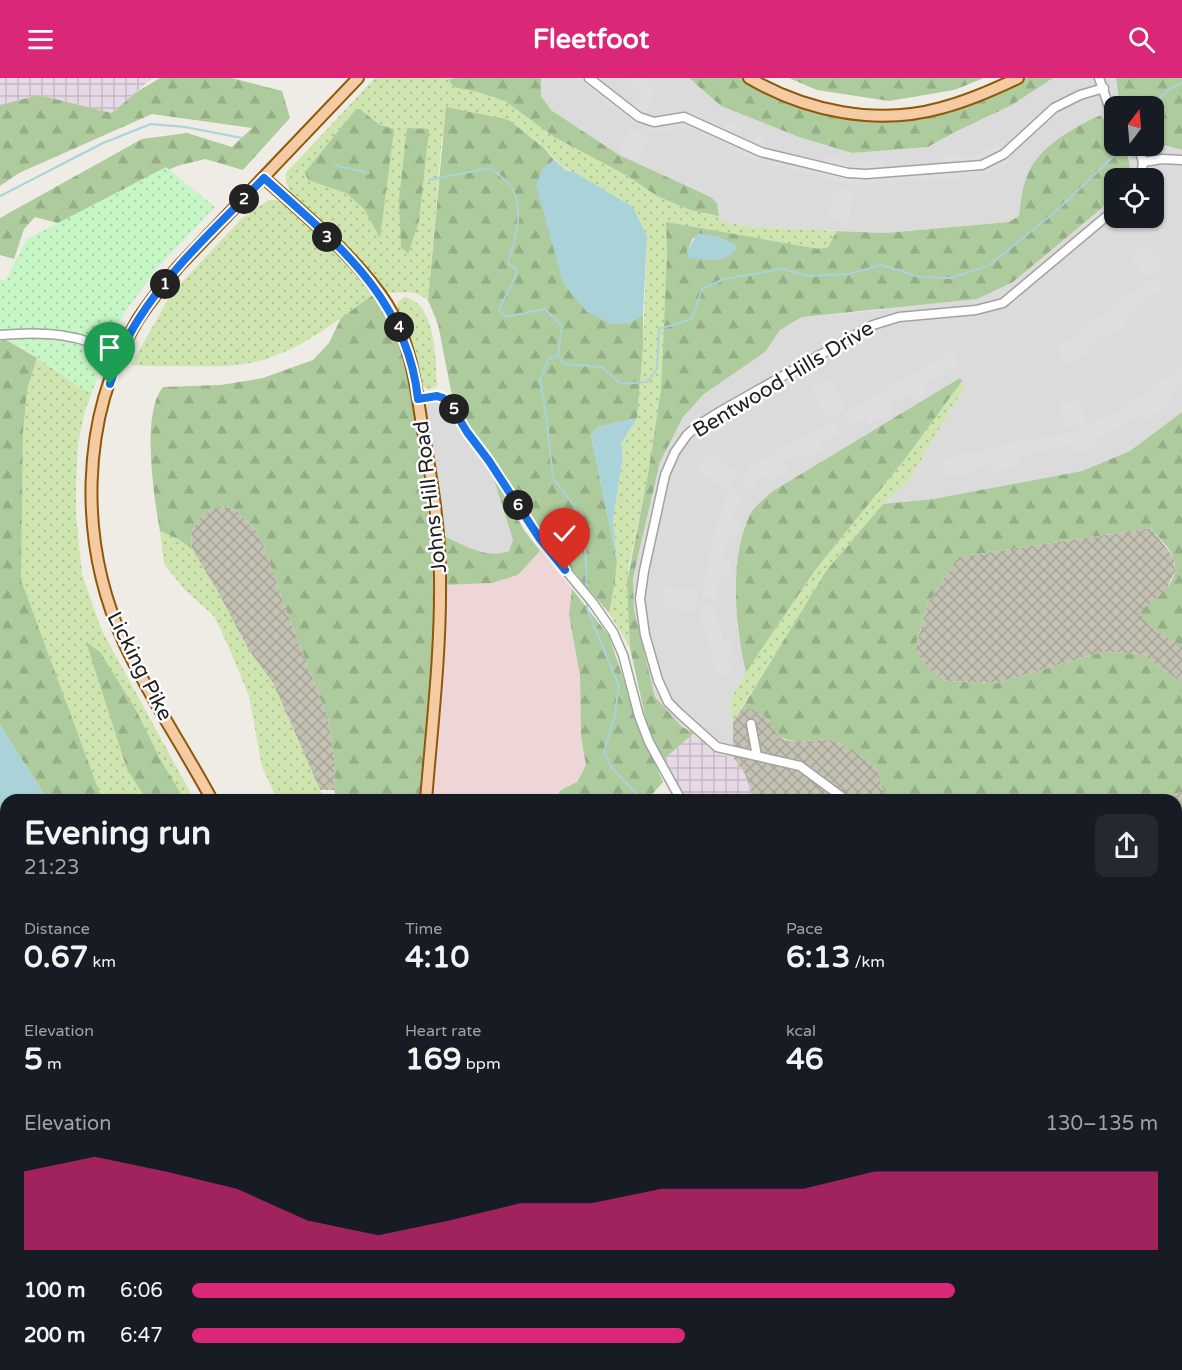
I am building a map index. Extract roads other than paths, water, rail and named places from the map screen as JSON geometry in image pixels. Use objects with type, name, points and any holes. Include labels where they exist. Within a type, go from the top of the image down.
[{"type":"main road","name":"Licking Pike","points":[[209,794],[126,646],[111,609],[96,556],[91,508],[95,444],[103,407],[119,356],[138,321],[178,267],[358,78]]},
{"type":"main road","points":[[749,78],[777,93],[805,104],[869,116],[904,115],[938,109],[982,94],[1018,78]]},
{"type":"main road","name":"Johns Hill Road","points":[[264,178],[338,248],[378,291],[405,342],[416,378],[435,512],[440,576],[437,682],[427,794]]},
{"type":"street","points":[[590,78],[639,117],[654,122],[677,118],[693,119],[761,152],[848,173],[866,174],[982,165],[1004,154],[1054,108],[1080,95],[1104,88]]},
{"type":"street","points":[[1099,78],[1106,96]]},
{"type":"street","points":[[1104,88],[1106,78]]},
{"type":"street","points":[[1141,156],[1142,168]]},
{"type":"street","points":[[1143,162],[1162,159],[1182,160]]},
{"type":"street","name":"Bentwood Hills Drive","points":[[838,794],[800,766],[717,747],[668,702],[658,680],[645,635],[641,592],[665,475],[675,452],[697,426],[873,325],[899,317],[976,310],[1003,303],[1104,218]]},
{"type":"street","points":[[0,335],[34,333],[70,336],[99,344],[119,356]]},
{"type":"street","points":[[418,399],[437,396],[450,404],[540,539],[613,632],[623,655],[648,742],[678,794]]},
{"type":"street","points":[[751,724],[757,756]]},
{"type":"water","points":[[554,160],[566,170],[576,173],[633,207],[647,236],[643,314],[631,323],[611,324],[587,312],[563,283],[536,185],[542,170]]},
{"type":"water","points":[[698,233],[718,237],[736,245],[737,248],[732,254],[721,259],[690,259],[687,251]]},
{"type":"water","points":[[637,418],[621,443],[623,456],[613,520],[617,561],[591,435],[597,427]]},
{"type":"water","points":[[0,725],[44,794],[0,794]]},
{"type":"waterway","points":[[1162,96],[1169,89],[1182,83]]},
{"type":"waterway","points":[[0,196],[103,143],[151,124],[185,127],[242,138]]},
{"type":"waterway","points":[[558,355],[564,364],[602,367],[621,384],[647,382],[657,369],[659,329],[692,319],[702,289],[724,279],[783,269],[809,276],[849,274],[881,265],[920,277],[951,278],[988,266],[1056,211],[1113,157]]},
{"type":"waterway","points":[[334,165],[369,173]]},
{"type":"waterway","points":[[429,180],[490,168],[509,184],[514,193],[518,223],[508,263],[517,270],[499,311],[506,317],[545,309],[562,326],[558,355],[548,359],[540,380],[553,478],[575,507],[585,542],[587,592]]},
{"type":"waterway","points":[[587,600],[587,609],[619,686],[614,719],[604,752],[611,767],[637,794]]}]
